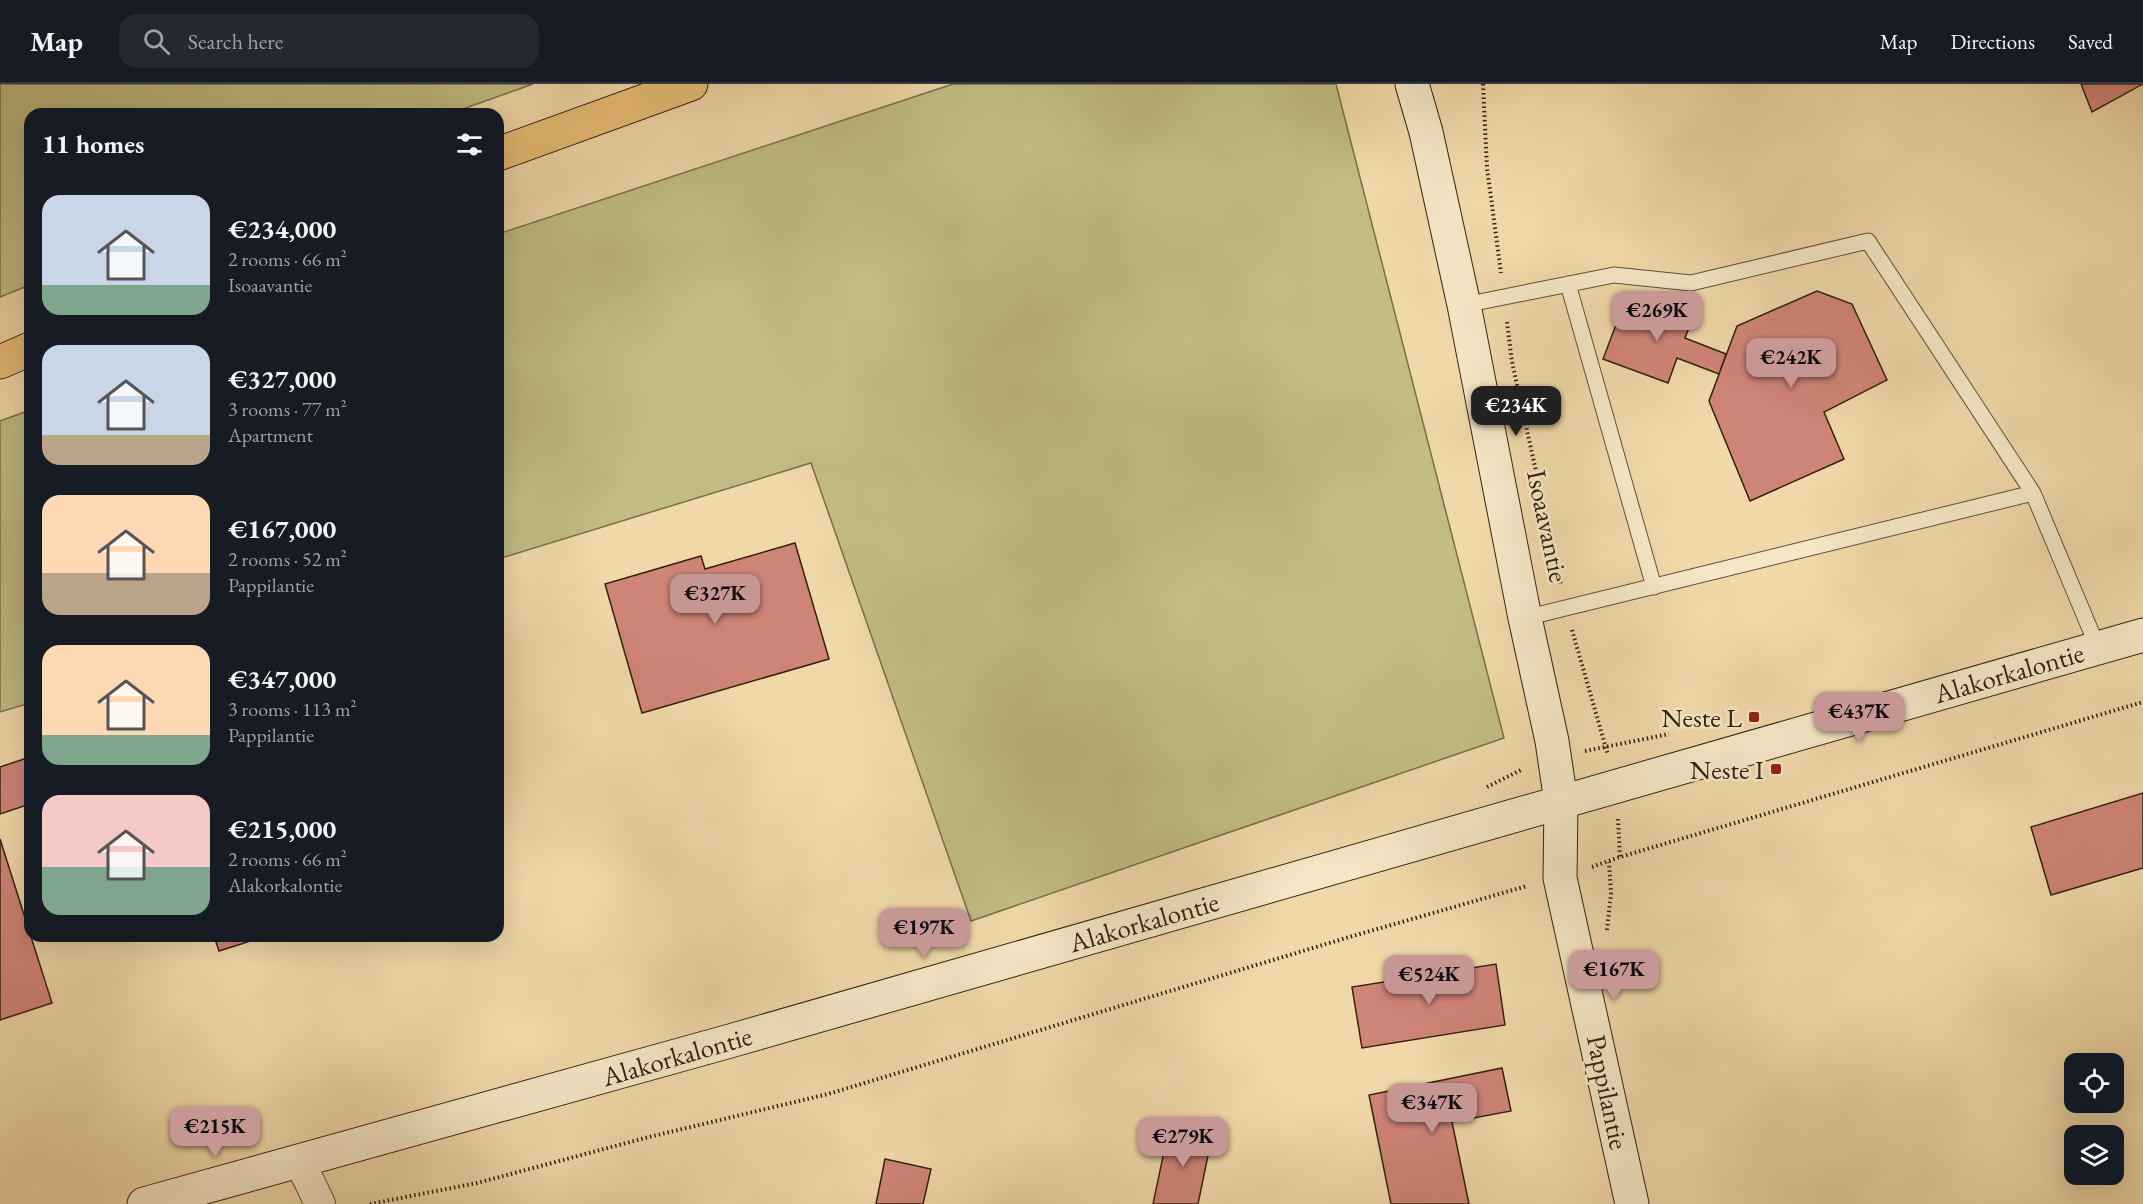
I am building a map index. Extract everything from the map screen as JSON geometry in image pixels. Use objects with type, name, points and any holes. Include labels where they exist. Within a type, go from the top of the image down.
[{"type":"highway","points":[[504,152],[691,84]]},
{"type":"highway","points":[[0,362],[24,352]]},
{"type":"street","name":"Isoaavantie","points":[[1412,84],[1426,132],[1464,306],[1525,618],[1552,741],[1561,802]]},
{"type":"street","name":"Alakorkalontie","points":[[144,1204],[730,1041],[2143,635]]},
{"type":"street","name":"Pappilantie","points":[[1561,802],[1560,878],[1632,1204]]},
{"type":"street","points":[[299,1160],[320,1204]]},
{"type":"lane","points":[[1464,306],[1614,275],[1691,284],[1868,241],[2033,493],[2098,648]]},
{"type":"lane","points":[[1568,284],[1654,587]]},
{"type":"lane","points":[[1525,618],[2033,493]]},
{"type":"path","name":"Isoaavantie","points":[[1483,84],[1487,168],[1512,362],[1566,609],[1616,786],[1620,857]]},
{"type":"path","points":[[370,1204],[477,1183],[645,1138],[828,1094],[1368,931],[1560,878],[1620,857],[2143,702]]},
{"type":"shaded area","points":[[0,84],[533,84],[466,108],[24,108],[24,287],[0,297]]},
{"type":"shaded area","points":[[953,84],[1336,84],[1504,738],[971,921],[811,463],[504,557],[504,232]]},
{"type":"shaded area","points":[[24,412],[24,705],[0,712],[0,421]]},
{"type":"building","points":[[2081,84],[2143,84],[2092,112]]},
{"type":"building","points":[[1817,291],[1852,304],[1887,380],[1824,412],[1844,459],[1750,501],[1709,401],[1737,326]]},
{"type":"building","points":[[1627,296],[1692,320],[1685,338],[1726,354],[1719,374],[1677,358],[1668,383],[1603,359]]},
{"type":"building","points":[[795,543],[829,659],[642,713],[605,584],[701,556],[705,569]]},
{"type":"building","points":[[24,759],[24,806],[0,814],[0,767]]},
{"type":"building","points":[[2143,793],[2143,868],[2051,895],[2031,827]]},
{"type":"building","points":[[0,839],[24,915],[24,942],[33,942],[52,1003],[0,1020]]},
{"type":"building","points":[[216,942],[247,942],[219,951]]},
{"type":"building","points":[[1496,964],[1505,1025],[1362,1048],[1352,987]]},
{"type":"building","points":[[1502,1068],[1511,1111],[1452,1122],[1469,1204],[1391,1204],[1369,1095]]},
{"type":"building","points":[[1169,1128],[1212,1136],[1198,1204],[1153,1204]]},
{"type":"building","points":[[885,1159],[931,1169],[923,1204],[876,1204]]},
{"type":"place","name":"Neste L","points":[[1754,717]]},
{"type":"place","name":"Neste I","points":[[1776,769]]}]
